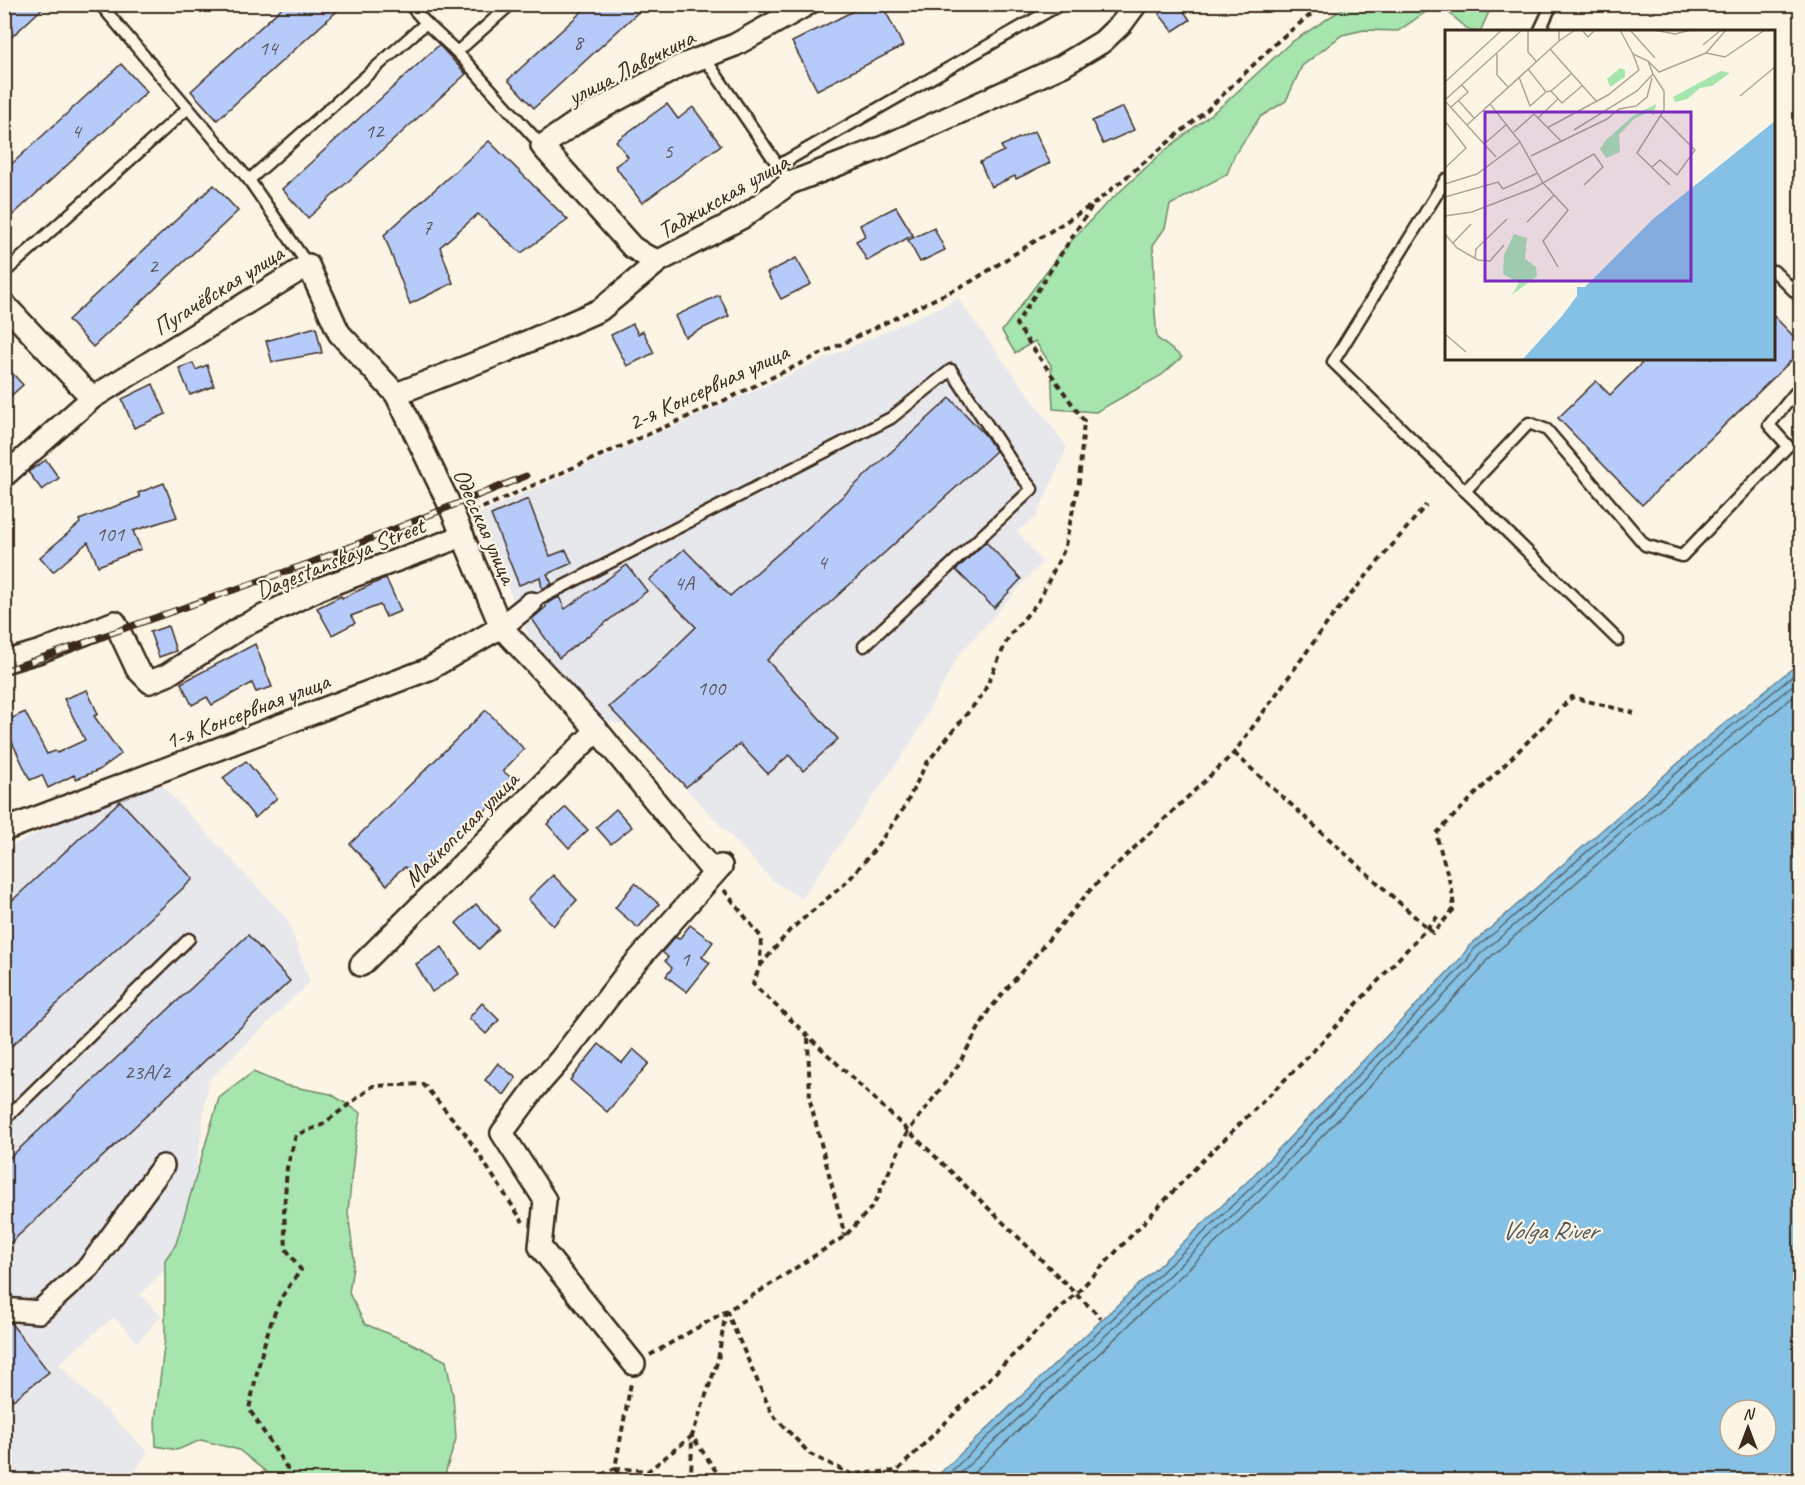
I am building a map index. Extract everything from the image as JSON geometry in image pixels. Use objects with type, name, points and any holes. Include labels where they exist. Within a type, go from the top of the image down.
[{"type":"street","name":"улица Лавочкина","points":[[542,146],[581,119],[680,66],[735,45],[808,4]]},
{"type":"street","name":"Таджикская улица","points":[[396,394],[504,352],[600,310],[659,261],[743,217],[784,174],[881,148],[1062,66],[1102,42],[1122,23],[1136,4]]},
{"type":"street","points":[[542,146],[632,247],[659,261]]},
{"type":"street","name":"Пугачёвская улица","points":[[4,476],[92,398],[308,265],[339,333]]},
{"type":"street","points":[[4,303],[92,398]]},
{"type":"street","name":"Одесская улица","points":[[339,333],[396,394],[459,528],[501,627],[597,730],[710,868],[722,866],[712,875]]},
{"type":"street","name":"Dagestanskaya Street","points":[[4,662],[41,651],[114,622],[137,669],[150,682],[167,675],[245,625],[321,588],[459,528]]},
{"type":"street","name":"1-я Консервная улица","points":[[4,830],[429,669],[501,627],[531,603]]},
{"type":"street","name":"Майкопская улица","points":[[361,965],[597,730]]},
{"type":"street","points":[[634,1364],[540,1247],[545,1200],[502,1133],[630,969],[712,875]]},
{"type":"street","points":[[4,1309],[39,1312],[89,1267],[163,1166]]},
{"type":"lane","points":[[100,4],[249,180],[308,265]]},
{"type":"lane","points":[[409,4],[457,52],[542,146]]},
{"type":"lane","points":[[457,52],[511,4]]},
{"type":"lane","points":[[704,57],[784,174],[1061,4]]},
{"type":"lane","points":[[1540,30],[1552,4]]},
{"type":"lane","points":[[249,180],[426,23]]},
{"type":"lane","points":[[4,273],[188,108]]},
{"type":"lane","points":[[1445,180],[1333,362],[1618,640]]},
{"type":"lane","points":[[1775,273],[1800,297]]},
{"type":"lane","points":[[531,603],[891,418],[951,370],[1032,489],[864,646]]},
{"type":"lane","points":[[1465,490],[1529,423],[1547,430],[1645,545],[1682,556],[1788,446],[1769,425],[1800,387]]},
{"type":"lane","points":[[4,1120],[189,939]]},
{"type":"path","points":[[1101,1318],[753,984],[760,966],[790,930],[848,881],[874,850],[904,808],[926,764],[983,694],[1009,636],[1038,602],[1065,550],[1079,482],[1084,421],[1016,324],[1095,203],[1206,111],[1279,40],[1324,4]]},
{"type":"path","name":"2-я Консервная улица","points":[[459,528],[972,281],[1095,203]]},
{"type":"path","points":[[621,1480],[615,1468],[634,1364],[757,1293],[845,1236],[873,1206],[907,1133],[957,1067],[989,1010],[1092,888],[1234,753],[1331,618],[1426,505]]},
{"type":"path","points":[[1234,753],[1433,933],[1454,909],[1452,890],[1436,834],[1572,697],[1634,713]]},
{"type":"path","points":[[712,875],[761,938],[760,966]]},
{"type":"path","points":[[726,1310],[772,1414],[810,1454],[851,1474],[897,1471],[1076,1294],[1203,1160],[1304,1061],[1439,915]]},
{"type":"path","points":[[808,1037],[810,1101],[845,1236]]},
{"type":"path","points":[[285,1480],[287,1468],[249,1409],[273,1317],[281,1298],[301,1270],[286,1249],[284,1211],[288,1167],[296,1135],[322,1125],[373,1086],[423,1084],[464,1132],[540,1247]]},
{"type":"path","points":[[691,1480],[692,1436],[718,1360],[726,1310]]},
{"type":"path","points":[[592,1480],[615,1468],[648,1471],[692,1436]]},
{"type":"path","points":[[692,1436],[722,1480]]},
{"type":"shaded area","points":[[958,299],[1067,447],[1036,518],[1017,531],[1042,562],[958,656],[913,740],[801,899],[772,880],[626,725],[604,721],[531,641],[476,515]]},
{"type":"shaded area","points":[[157,780],[287,919],[310,982],[208,1081],[186,1248],[140,1295],[161,1316],[138,1342],[114,1317],[58,1364],[148,1452],[130,1480],[5,1480],[5,849],[118,794]]},
{"type":"green space","points":[[1350,4],[1436,5],[1398,31],[1364,30],[1342,35],[1302,66],[1286,101],[1260,117],[1235,154],[1227,174],[1170,205],[1165,228],[1153,245],[1155,313],[1157,338],[1182,357],[1162,375],[1096,412],[1053,409],[1051,365],[1035,341],[1015,353],[1002,331],[1060,253],[1103,207],[1163,152],[1225,103],[1290,43]]},
{"type":"green space","points":[[1440,5],[1492,5],[1481,30],[1469,30]]},
{"type":"green space","points":[[253,1072],[284,1085],[331,1094],[361,1113],[355,1143],[348,1212],[354,1259],[349,1293],[365,1324],[411,1343],[446,1361],[453,1395],[456,1439],[444,1477],[440,1480],[276,1480],[239,1450],[201,1440],[177,1450],[156,1446],[155,1422],[165,1338],[165,1260],[176,1244],[219,1098]]},
{"type":"water","name":"Volga River","points":[[1800,662],[1800,1480],[933,1480],[1250,1179],[1461,958],[1469,946],[1708,737]]},
{"type":"building","points":[[4,4],[47,4],[4,44]]},
{"type":"building","points":[[286,4],[345,4],[217,120],[191,91]]},
{"type":"building","points":[[590,4],[647,4],[534,108],[508,80]]},
{"type":"building","points":[[867,4],[882,4],[903,46],[817,90],[792,42]]},
{"type":"building","points":[[1173,4],[1179,4],[1190,20],[1173,31],[1159,14]]},
{"type":"building","points":[[439,45],[466,74],[308,218],[282,189]]},
{"type":"building","points":[[121,64],[147,92],[4,223],[4,171]]},
{"type":"building","points":[[667,104],[678,119],[693,107],[721,145],[642,203],[615,166],[628,157],[616,141]]},
{"type":"building","points":[[1123,107],[1134,130],[1103,144],[1092,121]]},
{"type":"building","points":[[1035,131],[1050,163],[1016,179],[1015,176],[991,187],[980,162],[1004,151],[1001,146]]},
{"type":"building","points":[[489,141],[568,220],[521,253],[478,214],[440,247],[453,283],[410,304],[384,235]]},
{"type":"building","points":[[214,185],[238,211],[93,347],[68,320]]},
{"type":"building","points":[[896,207],[913,235],[867,261],[856,241],[865,236],[860,225]]},
{"type":"building","points":[[934,228],[945,250],[920,262],[908,240]]},
{"type":"building","points":[[796,258],[811,284],[781,299],[767,273]]},
{"type":"building","points":[[719,295],[729,316],[685,337],[675,316]]},
{"type":"building","points":[[1775,317],[1800,343],[1800,352],[1642,505],[1558,418],[1596,381],[1610,395],[1645,360],[1775,360]]},
{"type":"building","points":[[633,324],[638,334],[643,331],[654,353],[627,366],[611,335]]},
{"type":"building","points":[[316,327],[322,353],[272,362],[266,341]]},
{"type":"building","points":[[193,363],[196,370],[207,365],[214,386],[190,395],[179,368]]},
{"type":"building","points":[[4,364],[23,385],[4,402]]},
{"type":"building","points":[[153,384],[166,414],[134,428],[122,399]]},
{"type":"building","points":[[950,398],[986,436],[996,451],[767,660],[838,739],[803,771],[789,755],[768,774],[740,744],[686,787],[609,707],[696,627],[649,580],[684,549],[730,596]]},
{"type":"building","points":[[46,460],[59,478],[42,490],[28,472]]},
{"type":"building","points":[[164,483],[177,517],[133,531],[141,549],[98,566],[88,542],[53,572],[40,557],[80,523],[79,520],[140,497],[138,493]]},
{"type":"building","points":[[528,499],[550,556],[566,550],[572,563],[547,574],[552,584],[542,589],[540,577],[519,585],[491,515]]},
{"type":"building","points":[[986,542],[1021,579],[994,608],[956,570]]},
{"type":"building","points":[[627,565],[647,591],[559,658],[532,619],[546,607],[546,604],[559,597],[565,609]]},
{"type":"building","points":[[386,578],[401,611],[386,617],[380,605],[351,616],[355,623],[332,635],[317,608]]},
{"type":"building","points":[[168,626],[176,651],[159,657],[150,632]]},
{"type":"building","points":[[255,644],[272,687],[256,692],[252,683],[212,705],[207,697],[192,705],[181,683]]},
{"type":"building","points":[[87,690],[98,714],[94,716],[121,754],[99,770],[76,779],[74,775],[48,788],[42,775],[30,780],[12,742],[4,745],[4,722],[25,712],[47,754],[55,751],[57,753],[85,740],[64,699]]},
{"type":"building","points":[[486,710],[524,749],[503,771],[515,781],[416,879],[405,867],[387,885],[350,844]]},
{"type":"building","points":[[246,761],[277,798],[255,818],[223,778]]},
{"type":"building","points":[[120,801],[193,879],[4,1053],[4,908]]},
{"type":"building","points":[[566,807],[588,830],[569,848],[547,824]]},
{"type":"building","points":[[616,809],[632,827],[611,844],[596,827]]},
{"type":"building","points":[[553,875],[577,900],[553,926],[528,899]]},
{"type":"building","points":[[635,883],[659,904],[638,928],[615,908]]},
{"type":"building","points":[[476,904],[499,929],[479,949],[456,923]]},
{"type":"building","points":[[690,925],[713,942],[702,957],[710,963],[687,992],[666,976],[672,968],[665,961],[668,957],[662,952],[675,937],[679,939]]},
{"type":"building","points":[[248,935],[290,981],[4,1249],[4,1163]]},
{"type":"building","points":[[442,947],[459,974],[432,992],[416,964]]},
{"type":"building","points":[[482,1003],[499,1020],[486,1034],[469,1018]]},
{"type":"building","points":[[599,1044],[622,1063],[633,1049],[649,1063],[607,1112],[570,1080]]},
{"type":"building","points":[[498,1063],[516,1078],[504,1095],[485,1080]]},
{"type":"building","points":[[4,1322],[10,1322],[49,1372],[13,1400],[4,1390]]},
{"type":"railway","points":[[4,671],[310,563],[526,476]]}]
